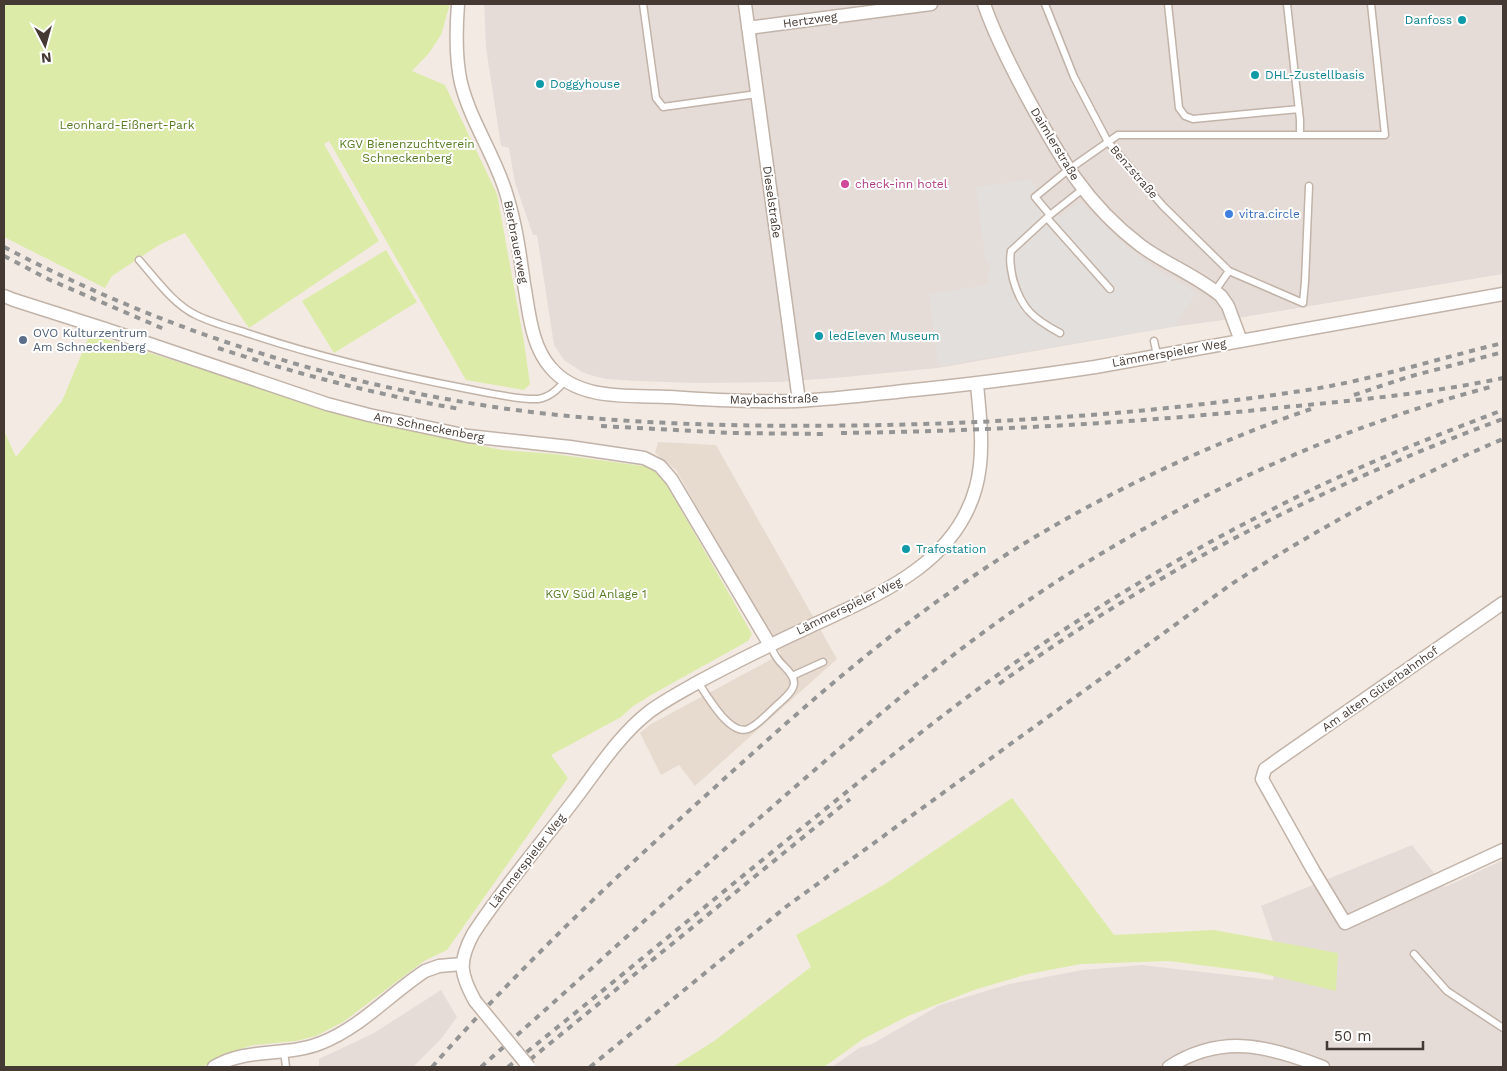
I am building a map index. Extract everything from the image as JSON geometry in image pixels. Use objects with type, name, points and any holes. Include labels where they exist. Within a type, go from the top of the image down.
[{"type":"street","name":"Bierbrauerweg","points":[[458,4],[456,42],[461,84],[507,194],[535,337],[546,362],[568,383]]},
{"type":"street","name":"Dieselstraße","points":[[745,4],[799,401]]},
{"type":"street","name":"Hertzweg","points":[[748,28],[931,4]]},
{"type":"street","name":"Daimlerstraße","points":[[984,4],[1006,57],[1068,170],[1116,224],[1140,244],[1166,263],[1221,296],[1228,306],[1241,340]]},
{"type":"street","name":"Lämmerspieler Weg","points":[[462,964],[465,949],[482,920],[629,730],[651,710],[698,682],[896,584],[928,561],[948,540],[960,524],[968,507],[976,487],[980,468],[981,440],[977,384],[1157,355],[1503,294]]},
{"type":"street","name":"Am Schneckenberg","points":[[4,296],[277,388],[369,415],[468,436],[570,447],[631,456],[653,462],[664,470],[672,480],[770,645]]},
{"type":"street","name":"Maybachstraße","points":[[568,383],[597,393],[616,395],[745,401],[799,401],[977,384]]},
{"type":"street","name":"Am alten Güterbahnhof","points":[[1503,603],[1264,769],[1262,779],[1345,923],[1503,850]]},
{"type":"street","points":[[214,1067],[239,1056],[310,1047],[337,1036],[430,968],[462,964],[464,979],[475,1001],[529,1067]]},
{"type":"street","points":[[1170,1067],[1200,1052],[1223,1046],[1240,1045],[1276,1050],[1323,1067]]},
{"type":"lane","points":[[643,4],[656,98],[663,106],[757,94]]},
{"type":"lane","name":"Benzstraße","points":[[1045,4],[1074,77],[1108,142],[1163,206],[1229,271]]},
{"type":"lane","points":[[1168,4],[1179,108],[1185,116],[1193,120],[1299,109]]},
{"type":"lane","points":[[1286,4],[1299,109],[1300,134]]},
{"type":"lane","points":[[1110,289],[1048,216],[1035,197],[1068,170],[1118,135],[1386,135],[1371,4]]},
{"type":"lane","points":[[1215,291],[1229,271],[1303,303],[1309,186]]},
{"type":"lane","points":[[1060,333],[1042,323],[1026,310],[1016,290],[1009,260],[1010,251],[1048,216],[1083,189]]},
{"type":"lane","points":[[139,260],[182,307],[197,316],[284,345],[390,372],[474,390],[525,398],[537,399],[553,394],[568,383]]},
{"type":"lane","points":[[1154,341],[1157,355]]},
{"type":"lane","points":[[698,682],[710,700],[732,726],[742,730],[752,727],[794,686],[792,676],[776,658],[770,645]]},
{"type":"lane","points":[[792,676],[823,662]]},
{"type":"lane","points":[[1414,954],[1447,991],[1503,1028]]},
{"type":"lane","points":[[284,1051],[286,1067]]},
{"type":"shaded area","points":[[484,4],[1503,4],[1503,274],[1238,318],[1172,327],[938,368],[778,382],[697,383],[636,381],[606,379],[590,375],[564,360],[554,345],[537,235],[533,235],[515,183],[509,148],[501,146],[486,48]]},
{"type":"shaded area","points":[[1030,180],[1059,217],[1080,202],[1123,244],[1157,270],[1196,293],[1175,326],[938,366],[929,294],[989,285],[989,263],[986,262],[976,187]]},
{"type":"shaded area","points":[[658,442],[716,445],[837,659],[695,786],[679,765],[661,775],[640,733],[651,724],[781,654],[676,470],[655,453]]},
{"type":"shaded area","points":[[1412,845],[1445,887],[1503,860],[1503,1067],[832,1067],[859,1048],[872,1044],[940,1005],[1009,984],[1082,970],[1142,965],[1273,980],[1277,953],[1261,906]]},
{"type":"shaded area","points":[[441,990],[457,1017],[441,1039],[413,1067],[319,1067],[319,1059],[374,1033]]},
{"type":"green space","name":"Leonhard-Eißnert-Park","points":[[4,4],[450,4],[441,35],[429,53],[412,71],[445,85],[497,194],[530,384],[524,390],[466,380],[329,141],[324,144],[379,241],[249,328],[185,233],[159,245],[112,276],[105,288],[4,237]]},
{"type":"green space","points":[[386,250],[417,302],[334,353],[302,301]]},
{"type":"green space","name":"KGV Süd Anlage 1","points":[[90,334],[337,412],[502,450],[554,454],[643,466],[656,471],[664,480],[752,634],[748,641],[651,695],[632,707],[621,717],[551,755],[568,778],[447,950],[424,961],[343,1022],[316,1036],[296,1041],[253,1045],[202,1067],[4,1067],[4,431],[16,457],[62,401]]},
{"type":"green space","points":[[1012,798],[1114,935],[1214,930],[1338,953],[1336,991],[1261,973],[1169,961],[1081,964],[1028,974],[974,990],[908,1016],[863,1039],[824,1067],[673,1067],[714,1041],[811,967],[796,935],[885,884]]},
{"type":"railway","points":[[4,247],[66,278],[194,331],[260,353],[327,372],[394,389],[462,402],[575,417],[664,423],[841,426],[938,424],[1094,415],[1197,405],[1326,387],[1377,376],[1503,343]]},
{"type":"railway","points":[[4,256],[50,280],[164,329]]},
{"type":"railway","points":[[218,348],[338,383],[460,409]]},
{"type":"railway","points":[[1354,395],[1408,377],[1503,352]]},
{"type":"railway","points":[[841,433],[1008,428],[1175,418],[1395,396],[1503,378]]},
{"type":"railway","points":[[481,1067],[727,847],[875,718],[965,646],[1045,589],[1105,551],[1167,516],[1230,484],[1361,428],[1427,405],[1494,386]]},
{"type":"railway","points":[[432,1067],[533,959],[640,856],[799,712],[887,639],[990,565],[1078,512],[1124,488],[1217,445],[1311,409]]},
{"type":"railway","points":[[508,1067],[916,737],[973,693],[1061,632],[1179,559],[1299,496],[1386,457],[1503,410]]},
{"type":"railway","points":[[999,684],[1058,643],[1118,605],[1179,568],[1242,534],[1371,472],[1503,419]]},
{"type":"railway","points":[[601,426],[732,433],[824,434]]},
{"type":"railway","points":[[590,1067],[787,906],[1230,585],[1296,544],[1364,506],[1432,471],[1503,439]]},
{"type":"railway","points":[[521,1067],[850,799]]},
{"type":"place","name":"Danfoss","points":[[1462,20]]},
{"type":"place","name":"DHL-Zustellbasis","points":[[1255,75]]},
{"type":"place","name":"Doggyhouse","points":[[540,84]]},
{"type":"place","name":"check-inn hotel","points":[[845,184]]},
{"type":"place","name":"vitra.circle","points":[[1229,214]]},
{"type":"place","name":"ledEleven Museum","points":[[819,336]]},
{"type":"place","name":"OVO Kulturzentrum Am Schneckenberg","points":[[23,340]]},
{"type":"place","name":"Trafostation","points":[[906,549]]},
{"type":"park label","name":"KGV Bienenzuchtverein Schneckenberg","points":[[407,151]]}]
